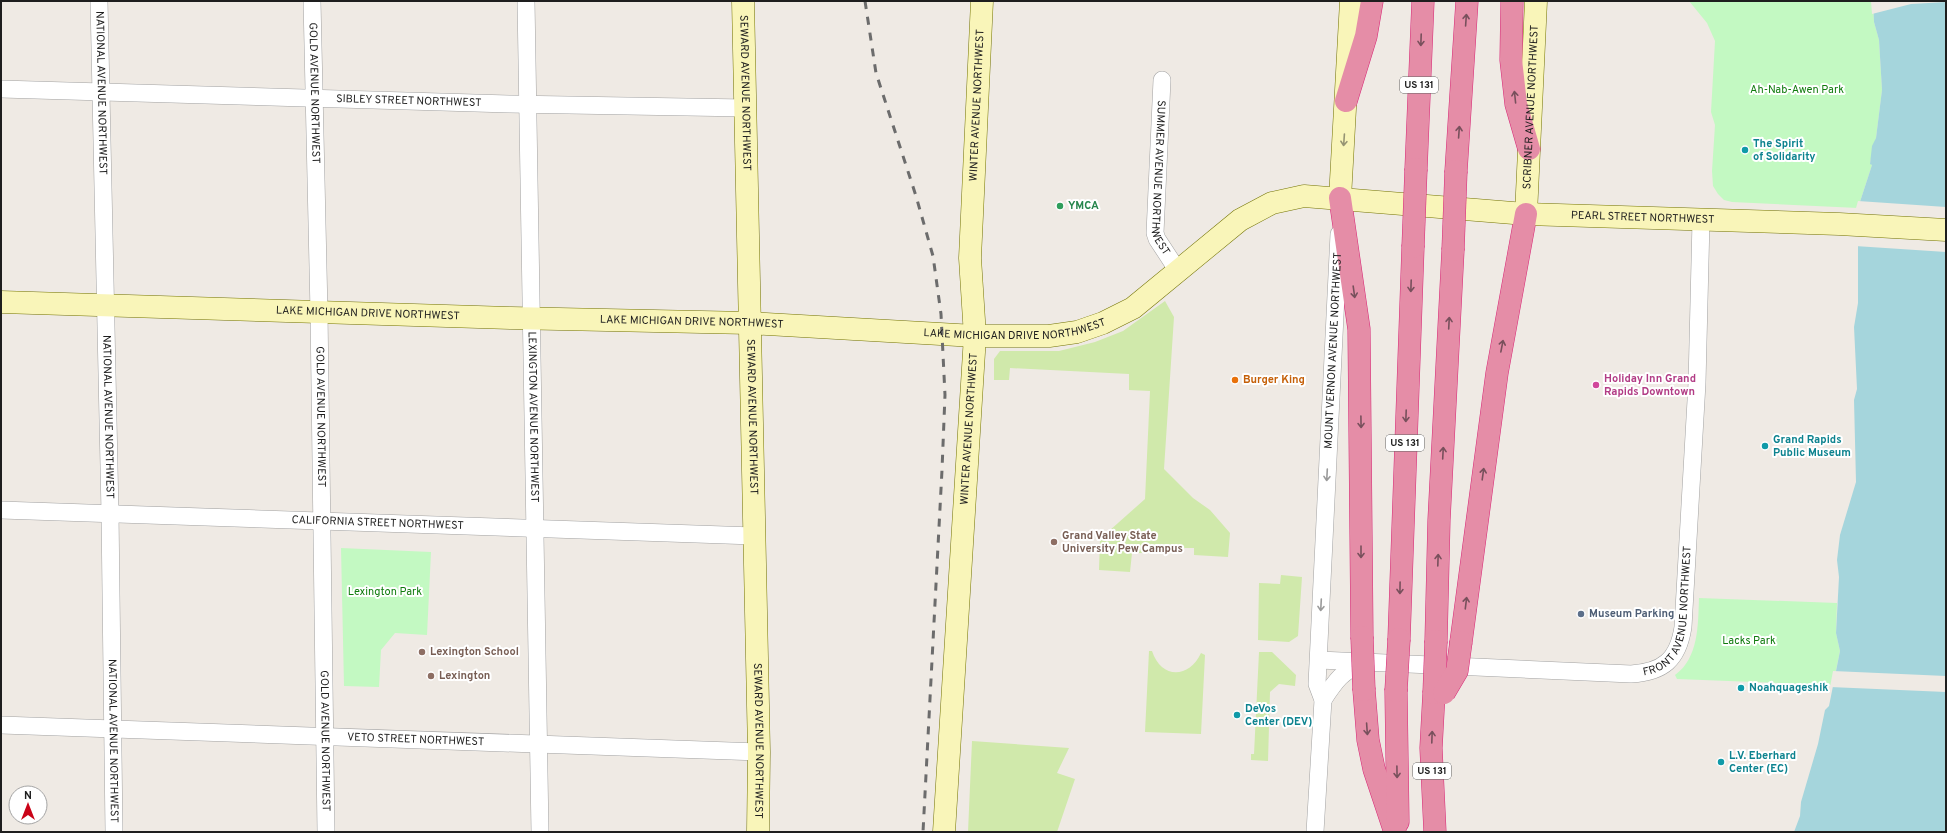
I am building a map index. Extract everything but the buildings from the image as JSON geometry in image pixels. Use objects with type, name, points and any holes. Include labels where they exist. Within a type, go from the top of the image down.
[{"type":"highway","points":[[1346,101],[1366,36],[1372,1]]},
{"type":"highway","name":"US 131","points":[[1399,832],[1396,691],[1423,1]]},
{"type":"highway","name":"US 131","points":[[1435,832],[1431,748],[1437,699],[1436,641],[1439,520],[1456,171],[1467,1]]},
{"type":"highway","points":[[1512,1],[1511,60],[1516,104],[1528,149]]},
{"type":"highway","points":[[1340,198],[1359,329],[1362,637],[1368,740],[1374,769],[1395,832]]},
{"type":"highway","points":[[1437,699],[1457,671],[1497,373],[1526,214]]},
{"type":"street","name":"NATIONAL AVENUE NORTHWEST","points":[[99,1],[110,514],[114,832]]},
{"type":"street","name":"GOLD AVENUE NORTHWEST","points":[[312,1],[319,312],[326,737],[326,832]]},
{"type":"street","name":"LEXINGTON AVENUE NORTHWEST","points":[[526,1],[540,832]]},
{"type":"street","name":"SEWARD AVENUE NORTHWEST","points":[[743,1],[759,752],[758,832]]},
{"type":"street","name":"WINTER AVENUE NORTHWEST","points":[[944,832],[975,336],[970,258],[982,1]]},
{"type":"street","name":"MOUNT VERNON AVENUE NORTHWEST","points":[[1315,832],[1323,700],[1317,684],[1351,1]]},
{"type":"street","name":"SCRIBNER AVENUE NORTHWEST","points":[[1526,214],[1536,1]]},
{"type":"street","name":"SUMMER AVENUE NORTHWEST","points":[[1162,80],[1155,233],[1157,239],[1178,271]]},
{"type":"street","name":"SIBLEY STREET NORTHWEST","points":[[1,89],[528,104],[746,108]]},
{"type":"street","name":"LAKE MICHIGAN DRIVE NORTHWEST","points":[[1,302],[749,323],[975,336],[1049,336],[1077,332],[1103,323],[1133,308],[1240,220],[1272,203],[1304,196],[1340,198]]},
{"type":"street","name":"PEARL STREET NORTHWEST","points":[[1340,198],[1526,214],[1701,221],[1839,224],[1946,230]]},
{"type":"street","name":"FRONT AVENUE NORTHWEST","points":[[1319,660],[1631,674],[1645,673],[1658,669],[1669,661],[1676,653],[1681,641],[1683,627],[1697,383],[1701,221]]},
{"type":"street","name":"CALIFORNIA STREET NORTHWEST","points":[[1,510],[754,536]]},
{"type":"street","points":[[1323,700],[1346,670],[1363,662]]},
{"type":"street","name":"VETO STREET NORTHWEST","points":[[1,726],[759,752]]},
{"type":"green space","name":"Ah-Nab-Awen Park","points":[[1689,1],[1873,1],[1874,22],[1879,40],[1882,90],[1876,138],[1870,163],[1872,165],[1858,208],[1732,202],[1724,200],[1718,194],[1713,186],[1712,171],[1715,125],[1711,112],[1715,41],[1707,23]]},
{"type":"green space","points":[[1165,301],[1174,317],[1164,469],[1193,498],[1210,510],[1230,533],[1228,557],[1194,555],[1194,548],[1165,548],[1165,553],[1132,553],[1130,572],[1099,570],[1100,539],[1145,499],[1150,391],[1129,390],[1129,374],[1010,368],[1009,380],[994,380],[994,359],[1000,351],[1059,351],[1095,342],[1123,331]]},
{"type":"green space","name":"Lexington Park","points":[[341,548],[431,552],[427,635],[395,633],[381,650],[379,687],[344,686]]},
{"type":"green space","points":[[1281,575],[1302,577],[1298,636],[1289,642],[1258,640],[1259,583],[1280,584]]},
{"type":"green space","name":"Lacks Park","points":[[1699,598],[1837,603],[1836,633],[1840,651],[1833,685],[1677,679],[1675,675],[1683,668],[1689,659],[1696,640]]},
{"type":"green space","points":[[1149,651],[1152,651],[1156,660],[1162,667],[1168,671],[1175,672],[1190,668],[1196,662],[1201,653],[1205,655],[1201,734],[1145,732]]},
{"type":"green space","points":[[1259,652],[1272,652],[1296,675],[1295,686],[1279,684],[1270,692],[1268,761],[1251,760],[1251,754],[1254,754]]},
{"type":"green space","points":[[972,741],[1069,748],[1057,773],[1075,779],[1057,832],[968,832]]},
{"type":"water","points":[[1873,1],[1946,1],[1946,832],[1794,832],[1800,816],[1801,802],[1818,744],[1825,710],[1829,706],[1840,651],[1836,633],[1839,577],[1837,560],[1840,535],[1856,482],[1854,400],[1857,389],[1854,327],[1858,303],[1858,208],[1872,165],[1870,164],[1872,146],[1876,138],[1882,90],[1879,40],[1874,22]]},
{"type":"pier","points":[[1871,1],[1946,2],[1911,4],[1872,14]]},
{"type":"pier","points":[[1858,201],[1946,207],[1946,252],[1855,246],[1856,208]]},
{"type":"pier","points":[[1833,671],[1946,676],[1946,692],[1830,687]]},
{"type":"railway","points":[[865,1],[876,73],[916,196],[933,256],[941,314],[945,395],[923,832]]},
{"type":"place","name":"The Spirit of Solidarity","points":[[1745,150]]},
{"type":"place","name":"YMCA","points":[[1060,206]]},
{"type":"place","name":"Burger King","points":[[1235,380]]},
{"type":"place","name":"Holiday Inn Grand Rapids Downtown","points":[[1596,385]]},
{"type":"place","name":"Grand Rapids Public Museum","points":[[1765,446]]},
{"type":"place","name":"Grand Valley State University Pew Campus","points":[[1054,542]]},
{"type":"place","name":"Museum Parking","points":[[1581,614]]},
{"type":"place","name":"Lexington School","points":[[422,652]]},
{"type":"place","name":"Lexington","points":[[431,676]]},
{"type":"place","name":"Noahquageshik","points":[[1741,688]]},
{"type":"place","name":"DeVos Center (DEV)","points":[[1237,715]]},
{"type":"place","name":"L.V. Eberhard Center (EC)","points":[[1721,762]]}]
